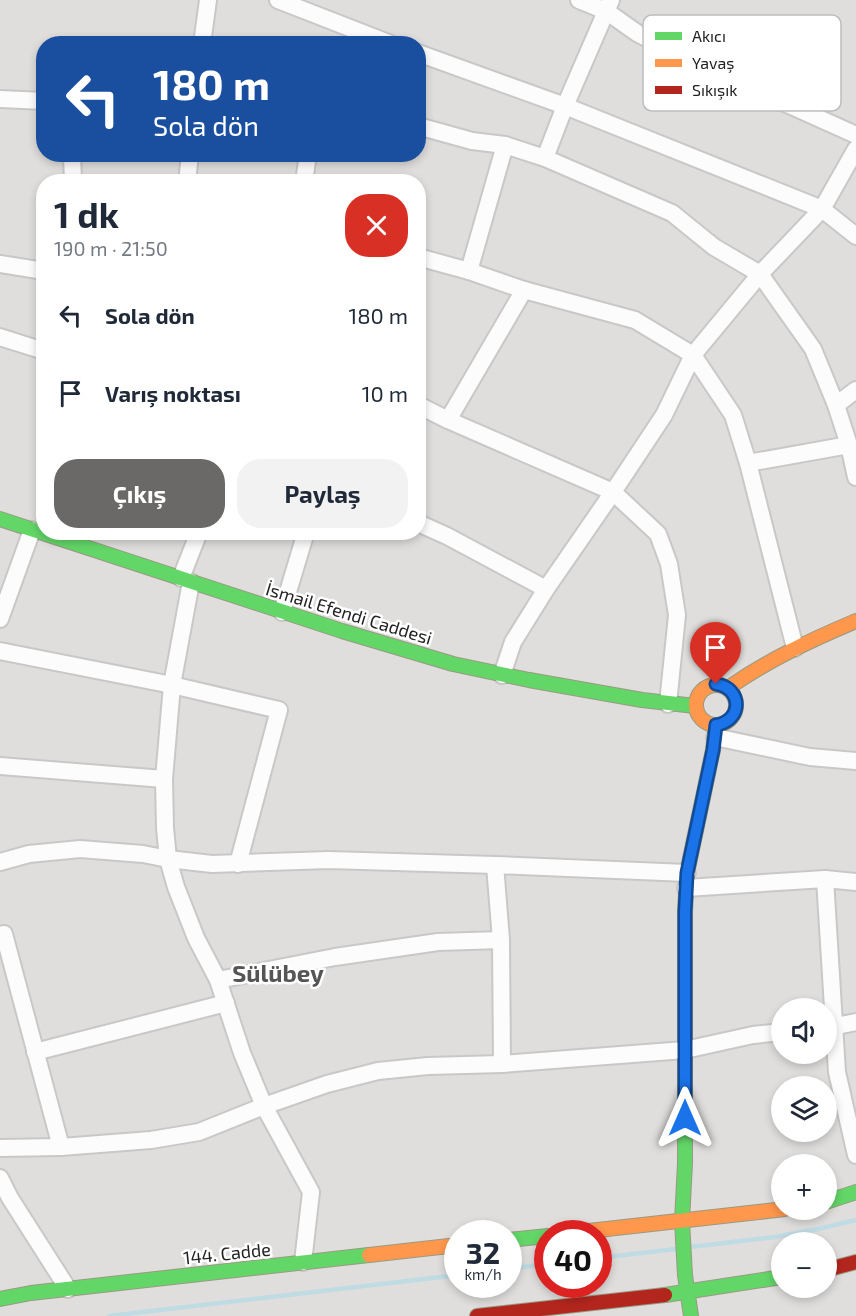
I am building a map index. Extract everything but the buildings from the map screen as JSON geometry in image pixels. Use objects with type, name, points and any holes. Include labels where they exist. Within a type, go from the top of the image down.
[{"type":"street","points":[[203,36],[208,0]]},
{"type":"street","points":[[278,0],[350,36]]},
{"type":"street","points":[[579,0],[606,4],[643,36]]},
{"type":"street","points":[[545,158],[606,4]]},
{"type":"street","points":[[426,56],[565,106],[822,209],[856,236]]},
{"type":"street","points":[[0,99],[36,101]]},
{"type":"street","points":[[803,111],[856,135]]},
{"type":"street","points":[[426,128],[472,141],[505,145],[545,158],[672,213],[714,247],[760,274],[813,349],[836,405],[856,477]]},
{"type":"street","points":[[469,271],[505,145]]},
{"type":"street","points":[[502,675],[513,642],[546,589],[664,415],[693,355],[760,274],[822,209],[856,149]]},
{"type":"street","points":[[426,259],[524,290],[635,320],[693,355],[733,415],[748,463],[795,648]]},
{"type":"street","points":[[0,264],[36,271]]},
{"type":"street","points":[[448,420],[524,290]]},
{"type":"street","points":[[0,337],[36,348]]},
{"type":"street","points":[[836,405],[856,390]]},
{"type":"street","points":[[426,409],[613,492],[658,534],[669,564],[677,615],[668,704]]},
{"type":"street","points":[[748,463],[849,446]]},
{"type":"street","name":"İsmail Efendi Caddesi","points":[[0,519],[36,531]]},
{"type":"street","points":[[426,527],[546,589]]},
{"type":"street","points":[[0,619],[32,530]]},
{"type":"street","name":"İsmail Efendi Caddesi","points":[[88,540],[186,580],[453,664],[502,675],[668,704],[695,706]]},
{"type":"street","points":[[197,540],[186,580],[172,684],[164,779],[168,859],[176,887],[196,938],[218,980],[242,1053],[264,1106],[311,1192],[303,1262]]},
{"type":"street","points":[[282,612],[304,540]]},
{"type":"street","points":[[728,688],[795,648],[856,621]]},
{"type":"street","points":[[0,651],[172,684],[279,710],[238,864]]},
{"type":"street","points":[[691,1316],[685,1275],[682,1221],[685,1163],[687,881],[716,731],[735,713],[736,706],[733,693],[723,685],[709,685],[699,693],[696,699],[697,712],[716,731],[810,757],[856,761]]},
{"type":"street","points":[[0,766],[164,779]]},
{"type":"street","points":[[0,862],[29,854],[80,849],[142,854],[212,864],[329,860],[495,865],[687,881],[825,879],[856,882]]},
{"type":"street","points":[[495,865],[501,940],[502,1065]]},
{"type":"street","points":[[825,879],[829,998]]},
{"type":"street","points":[[4,934],[61,1147]]},
{"type":"street","points":[[218,980],[358,953],[438,942],[501,940]]},
{"type":"street","points":[[35,1052],[226,1003]]},
{"type":"street","points":[[837,1026],[856,1022]]},
{"type":"street","points":[[0,1148],[61,1147],[151,1140],[199,1132],[327,1084],[378,1071],[428,1066],[502,1065],[685,1050],[771,1033]]},
{"type":"street","points":[[836,1064],[856,1155]]},
{"type":"street","points":[[0,1178],[5,1199],[68,1288]]},
{"type":"street","points":[[837,1198],[856,1192]]},
{"type":"street","points":[[612,1229],[771,1211]]},
{"type":"street","name":"144. Cadde","points":[[0,1299],[68,1288],[444,1247]]},
{"type":"street","points":[[837,1267],[856,1262]]},
{"type":"street","points":[[477,1316],[502,1315],[687,1292],[771,1279]]},
{"type":"shaded area","points":[[0,0],[856,0],[856,1316],[0,1316]]},
{"type":"waterway","points":[[690,1247],[775,1237],[856,1220]]},
{"type":"waterway","points":[[612,1256],[676,1249]]},
{"type":"waterway","points":[[522,1267],[534,1266]]},
{"type":"waterway","points":[[109,1316],[444,1277]]},
{"type":"traffic: fast","points":[[0,519],[36,531]]},
{"type":"traffic: fast","points":[[64,540],[342,631],[453,664],[642,700],[695,706]]},
{"type":"traffic: fast","points":[[691,1316],[685,1275],[682,1221],[685,1163],[685,912],[687,873],[713,750],[716,725]]},
{"type":"traffic: fast","points":[[837,1198],[856,1192]]},
{"type":"traffic: fast","points":[[522,1239],[534,1237]]},
{"type":"traffic: fast","points":[[0,1299],[31,1293],[369,1255]]},
{"type":"traffic: fast","points":[[665,1295],[771,1279]]},
{"type":"traffic: slow","points":[[728,688],[790,651],[856,621]]},
{"type":"traffic: slow","points":[[716,685],[724,686],[730,691],[735,697],[736,705],[735,713],[730,719],[724,724],[716,725],[708,724],[702,719],[697,713],[696,705],[697,697],[702,691],[708,686],[716,685]]},
{"type":"traffic: slow","points":[[612,1228],[771,1211]]},
{"type":"traffic: slow","points":[[369,1255],[444,1247]]},
{"type":"traffic: jam","points":[[837,1267],[856,1262]]},
{"type":"traffic: jam","points":[[477,1316],[665,1295]]},
{"type":"district","name":"Sülübey","points":[[278,972]]},
{"type":"route","points":[[685,1118],[687,873],[713,750],[716,725],[726,723],[735,713],[736,706],[733,693],[723,685],[716,684]]}]
